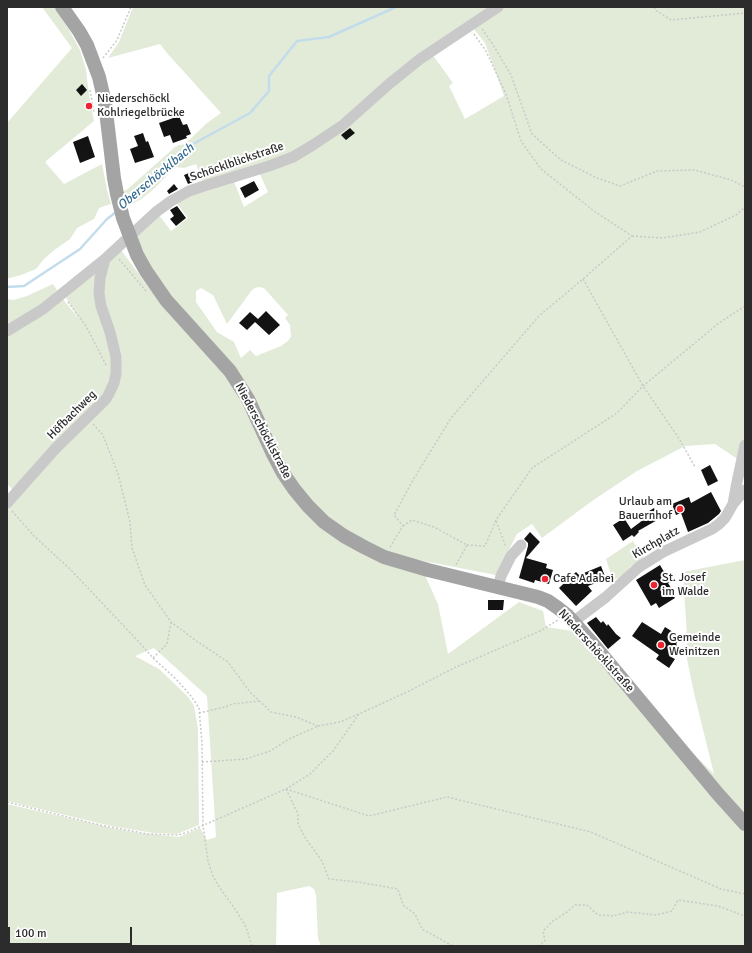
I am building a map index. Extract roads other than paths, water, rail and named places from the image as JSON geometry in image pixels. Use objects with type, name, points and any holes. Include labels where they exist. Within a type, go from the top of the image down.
[{"type":"main road","name":"Niederschöcklstraße","points":[[62,7],[79,31],[96,66],[105,103],[109,166],[123,218],[137,255],[166,300],[230,371],[248,400],[283,473],[308,506],[324,522],[344,536],[384,557],[451,576],[538,597],[548,601],[562,612],[567,620],[745,824]]},
{"type":"street","name":"Schöcklblickstraße","points":[[7,331],[43,309],[62,294],[130,237],[156,212],[171,201],[204,186],[270,166],[313,145],[343,125],[410,67],[498,7]]},
{"type":"street","name":"Höfbachweg","points":[[9,506],[55,449],[107,398],[114,383],[116,374],[116,357],[110,332],[101,306],[99,293],[100,278],[109,255]]},
{"type":"street","points":[[733,504],[741,484],[745,445]]},
{"type":"street","points":[[733,504],[745,490]]},
{"type":"street","name":"Kirchplatz","points":[[567,620],[606,597],[639,567],[663,552],[712,529],[725,518],[733,504]]},
{"type":"street","points":[[498,587],[511,556],[521,545]]},
{"type":"waterway","name":"Oberschöcklbach","points":[[124,204],[193,144],[250,113],[269,91],[269,76],[297,41],[329,37],[396,7]]},
{"type":"waterway","name":"Oberschöcklbach","points":[[7,287],[24,286],[80,249],[107,219],[116,212]]},
{"type":"place","name":"Niederschöckl Kohlriegelbrücke","points":[[89,106]]},
{"type":"place","name":"Urlaub am Bauernhof","points":[[680,509]]},
{"type":"place","name":"Cafe Adabei","points":[[545,579]]},
{"type":"place","name":"St. Josef im Walde","points":[[654,585]]},
{"type":"place","name":"Gemeinde Weinitzen","points":[[661,645]]}]
